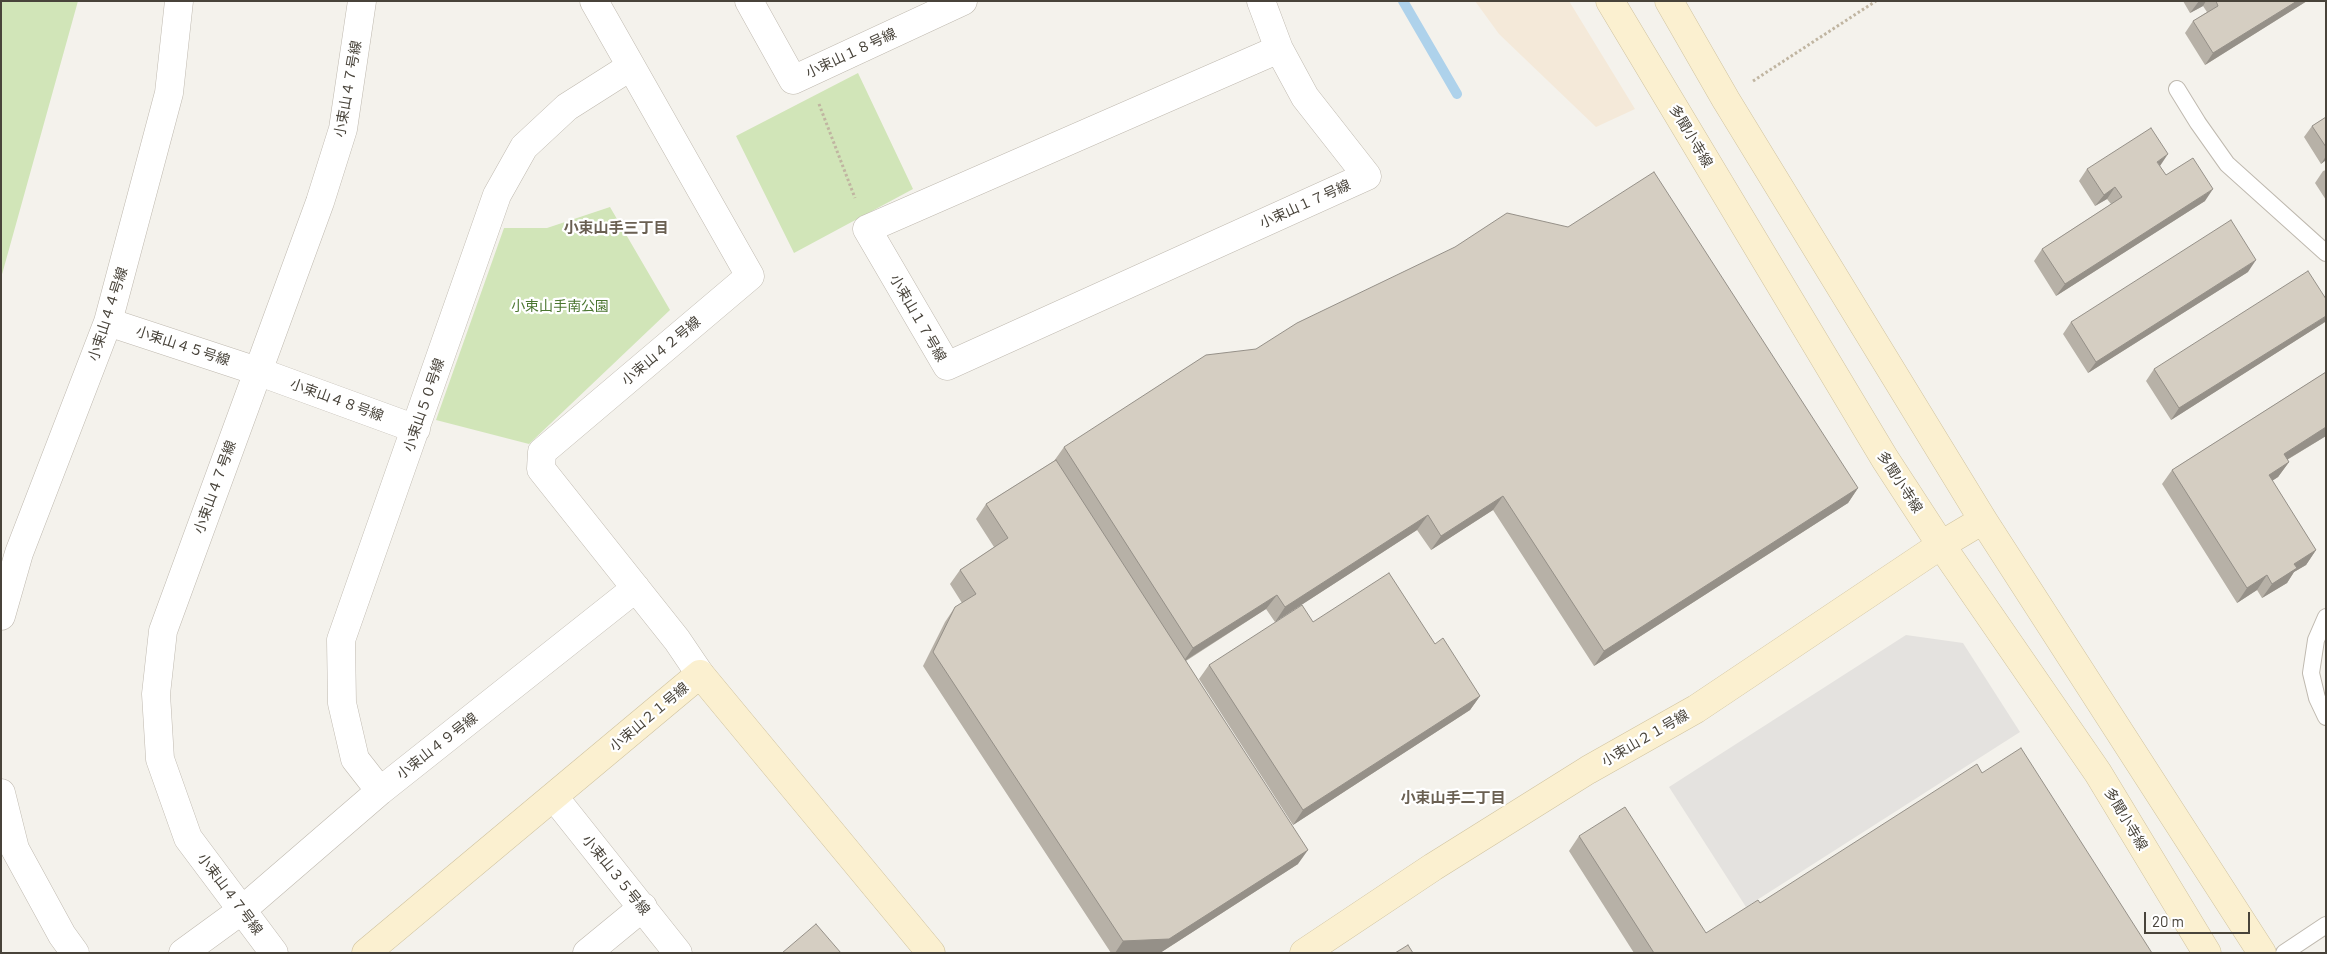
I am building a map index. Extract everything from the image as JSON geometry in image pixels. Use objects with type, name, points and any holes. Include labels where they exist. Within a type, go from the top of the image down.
[{"type":"street","name":"小束山４４号線","points":[[1,616],[10,551],[108,322],[169,93],[179,1]]},
{"type":"street","name":"小束山４７号線","points":[[274,953],[188,838],[160,759],[156,694],[163,631],[320,202],[343,129],[362,1]]},
{"type":"street","name":"小束山４２号線","points":[[594,1],[750,276],[542,452],[541,469],[677,640],[700,674]]},
{"type":"street","name":"小束山１８号線","points":[[749,1],[793,80],[963,1]]},
{"type":"street","name":"小束山１７号線","points":[[867,229],[946,366],[1367,176],[1305,96],[1279,48],[1261,1]]},
{"type":"street","name":"多聞小寺線","points":[[1610,1],[1885,459],[1941,545],[2098,773],[2207,953]]},
{"type":"street","points":[[1669,1],[1726,100],[1983,520],[2262,953]]},
{"type":"street","points":[[867,229],[1279,48]]},
{"type":"street","name":"小束山５０号線","points":[[380,791],[355,759],[342,703],[341,640],[497,195],[524,147],[567,107],[630,67]]},
{"type":"street","name":"小束山４５号線","points":[[108,322],[257,371]]},
{"type":"street","name":"小束山４８号線","points":[[257,371],[416,429]]},
{"type":"street","name":"小束山２１号線","points":[[1304,953],[1433,867],[1563,786],[1696,709],[1941,545],[1983,520]]},
{"type":"street","name":"小束山４９号線","points":[[183,953],[242,910],[380,791],[636,588]]},
{"type":"street","name":"小束山２１号線","points":[[366,953],[554,798],[700,674],[931,953]]},
{"type":"street","points":[[1,793],[15,849],[62,935],[75,953]]},
{"type":"street","name":"小束山３５号線","points":[[554,798],[678,953]]},
{"type":"street","points":[[587,953],[643,907]]},
{"type":"lane","points":[[2177,88],[2198,123],[2227,164],[2326,253]]},
{"type":"lane","points":[[2326,617],[2316,640],[2311,673],[2317,698],[2326,717]]},
{"type":"lane","points":[[2284,953],[2326,925]]},
{"type":"path","points":[[1726,100],[1876,1]]},
{"type":"path","points":[[807,73],[867,229]]},
{"type":"shaded area","points":[[1475,1],[1569,1],[1635,109],[1596,127],[1499,34]]},
{"type":"shaded area","points":[[1906,635],[1963,643],[2020,732],[1746,907],[1669,787]]},
{"type":"green space","points":[[1,1],[78,1],[1,278]]},
{"type":"green space","points":[[858,73],[913,189],[794,253],[736,136]]},
{"type":"green space","name":"小束山手南公園","points":[[610,207],[670,310],[529,444],[436,420],[504,228],[547,228]]},
{"type":"building","points":[[2216,1],[2297,1],[2213,53],[2193,21],[2218,6]]},
{"type":"building","points":[[2326,117],[2326,147],[2312,126]]},
{"type":"building","points":[[2151,128],[2168,154],[2157,162],[2166,175],[2193,158],[2213,189],[2065,284],[2042,249],[2122,197],[2115,187],[2104,195],[2087,169]]},
{"type":"building","points":[[1654,172],[1858,488],[1604,651],[1503,496],[1441,536],[1428,515],[1285,607],[1277,595],[1193,648],[1064,447],[1206,355],[1256,349],[1297,323],[1455,247],[1507,213],[1568,227]]},
{"type":"building","points":[[2231,220],[2256,260],[2096,362],[2071,322]]},
{"type":"building","points":[[2308,271],[2326,299],[2326,316],[2179,408],[2154,369]]},
{"type":"building","points":[[2326,372],[2326,427],[2284,454],[2289,462],[2269,475],[2316,550],[2294,564],[2297,568],[2272,584],[2267,575],[2247,588],[2172,470]]},
{"type":"building","points":[[1056,460],[1308,850],[1169,939],[1123,941],[933,652],[955,607],[976,594],[960,570],[1008,538],[986,504]]},
{"type":"building","points":[[1389,573],[1435,644],[1443,638],[1480,696],[1303,810],[1209,665],[1302,605],[1313,622]]},
{"type":"building","points":[[2021,748],[2152,953],[1654,953],[1579,836],[1625,807],[1706,933],[1758,900],[1760,903],[1977,764],[1982,773]]},
{"type":"building","points":[[816,924],[841,953],[782,953]]},
{"type":"building","points":[[1408,945],[1413,953],[1395,953]]},
{"type":"waterway","points":[[1403,1],[1457,94]]},
{"type":"district","name":"小束山手三丁目","points":[[616,228]]},
{"type":"district","name":"小束山手二丁目","points":[[1453,798]]}]
